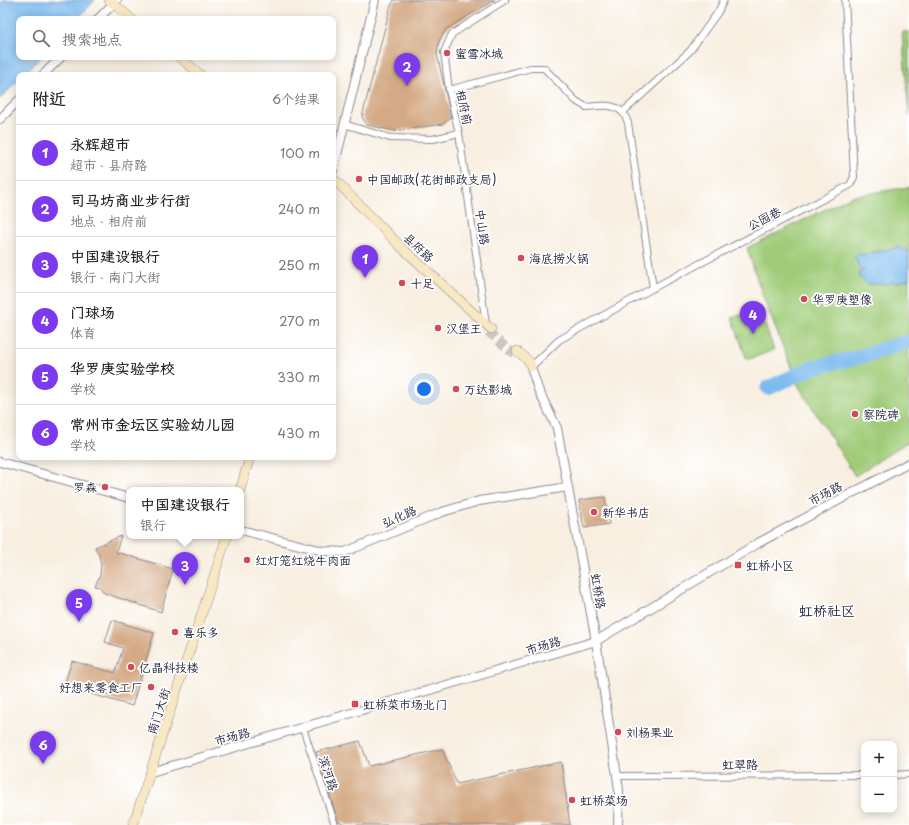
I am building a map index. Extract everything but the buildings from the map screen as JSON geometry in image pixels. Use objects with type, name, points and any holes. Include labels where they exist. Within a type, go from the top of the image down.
[{"type":"main road","points":[[113,1],[129,16]]},
{"type":"main road","points":[[183,60],[197,72]]},
{"type":"main road","name":"县府路","points":[[336,185],[399,251],[488,328]]},
{"type":"main road","points":[[516,353],[526,364],[531,367]]},
{"type":"main road","points":[[241,487],[249,460]]},
{"type":"main road","name":"南门大街","points":[[133,825],[226,539]]},
{"type":"street","points":[[336,158],[375,0]]},
{"type":"street","name":"相府前","points":[[344,124],[390,138],[433,139],[459,133],[444,52],[452,34],[505,0]]},
{"type":"street","points":[[623,112],[690,51],[718,12],[724,0]]},
{"type":"street","name":"公园巷","points":[[531,367],[559,340],[653,288],[850,185],[854,177],[845,0]]},
{"type":"street","points":[[100,16],[113,1]]},
{"type":"street","points":[[46,72],[58,60]]},
{"type":"street","points":[[450,90],[531,68],[544,68],[576,101],[586,107],[615,107],[623,112],[628,123],[653,288]]},
{"type":"street","points":[[0,119],[16,103]]},
{"type":"street","name":"中山路","points":[[459,133],[488,328]]},
{"type":"street","name":"虹桥路","points":[[531,367],[538,389],[557,428],[596,641],[617,776],[619,790],[618,825]]},
{"type":"street","points":[[0,462],[126,497]]},
{"type":"street","name":"市场路","points":[[151,772],[596,641],[760,542],[909,463]]},
{"type":"street","name":"弘化路","points":[[244,531],[323,551],[345,552],[442,512],[479,501],[568,487]]},
{"type":"street","name":"滨河路","points":[[303,728],[335,825]]},
{"type":"street","points":[[897,774],[909,774]]},
{"type":"street","name":"虹翠路","points":[[617,776],[861,775]]},
{"type":"green space","points":[[902,32],[909,32],[909,116],[903,43]]},
{"type":"green space","points":[[909,187],[909,441],[855,476],[798,385],[762,294],[747,248],[852,196]]},
{"type":"green space","points":[[759,308],[774,350],[747,360],[732,318]]},
{"type":"water","points":[[4,0],[95,0],[80,16],[16,16],[16,60],[38,60],[26,72],[16,72],[16,82],[0,99],[0,4]]},
{"type":"water","points":[[900,247],[902,250],[906,249],[907,252],[909,252],[909,279],[895,283],[894,281],[888,284],[868,284],[859,277],[859,272],[863,272],[864,269],[859,268],[856,258],[853,255]]},
{"type":"waterway","points":[[768,388],[814,367],[860,357],[909,342]]},
{"type":"tunnel","points":[[488,332],[514,354]]},
{"type":"place","name":"蜜雪冰城","points":[[447,53]]},
{"type":"place","name":"司马坊商业步行街","points":[[407,86]]},
{"type":"place","name":"中国邮政(花街邮政支局)","points":[[359,179]]},
{"type":"place","name":"海底捞火锅","points":[[521,258]]},
{"type":"place","name":"永辉超市","points":[[365,278]]},
{"type":"place","name":"十足","points":[[402,283]]},
{"type":"place","name":"华罗庚塑像","points":[[804,299]]},
{"type":"place","name":"汉堡王","points":[[438,328]]},
{"type":"place","name":"门球场","points":[[753,334]]},
{"type":"place","name":"万达影城","points":[[456,389]]},
{"type":"place","name":"察院碑","points":[[855,414]]},
{"type":"place","name":"罗森","points":[[105,487]]},
{"type":"place","name":"新华书店","points":[[594,512]]},
{"type":"place","name":"红灯笼红烧牛肉面","points":[[247,560]]},
{"type":"place","name":"虹桥小区","points":[[738,565]]},
{"type":"place","name":"中国建设银行","points":[[185,585]]},
{"type":"place","name":"华罗庚实验学校","points":[[79,622]]},
{"type":"place","name":"喜乐多","points":[[175,632]]},
{"type":"place","name":"亿晶科技楼","points":[[131,667]]},
{"type":"place","name":"好想来零食工厂","points":[[151,687]]},
{"type":"place","name":"虹桥菜市场北门","points":[[355,704]]},
{"type":"place","name":"刘杨果业","points":[[618,732]]},
{"type":"place","name":"常州市金坛区实验幼儿园","points":[[43,764]]},
{"type":"place","name":"虹桥菜场","points":[[572,800]]},
{"type":"district","name":"虹桥社区","points":[[827,610]]}]
